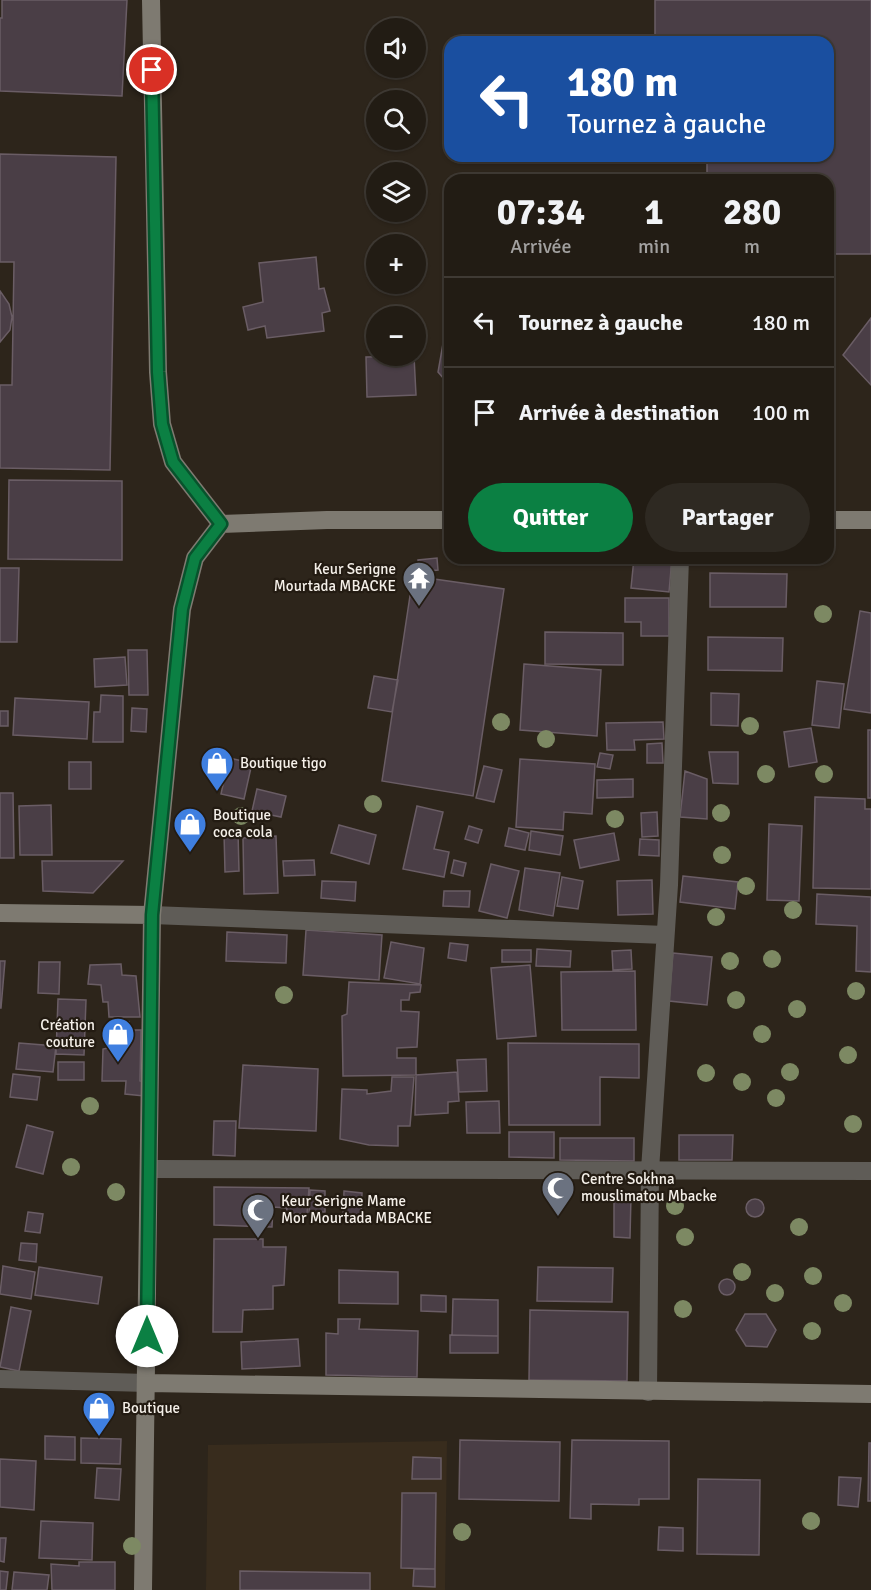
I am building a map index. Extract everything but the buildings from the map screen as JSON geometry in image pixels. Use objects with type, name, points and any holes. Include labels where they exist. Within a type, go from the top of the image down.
[{"type":"street","points":[[151,0],[158,372],[162,424],[173,462],[221,524]]},
{"type":"street","points":[[221,524],[327,520],[444,520]]},
{"type":"street","points":[[834,520],[871,520]]},
{"type":"street","points":[[143,1590],[152,915],[182,609],[195,558],[221,524]]},
{"type":"street","points":[[648,1392],[650,1170],[665,934],[680,564]]},
{"type":"street","points":[[0,913],[152,915],[665,934]]},
{"type":"street","points":[[149,1169],[871,1171]]},
{"type":"street","points":[[0,1379],[648,1392],[871,1394]]},
{"type":"shaded area","points":[[447,1441],[445,1590],[206,1590],[208,1445]]},
{"type":"place","name":"Keur Serigne Mourtada MBACKE","points":[[419,607]]},
{"type":"place","name":"Boutique tigo","points":[[217,792]]},
{"type":"place","name":"Boutique coca cola","points":[[190,853]]},
{"type":"place","name":"Création couture","points":[[118,1063]]},
{"type":"place","name":"Centre Sokhna mouslimatou Mbacke","points":[[558,1217]]},
{"type":"place","name":"Keur Serigne Mame Mor Mourtada MBACKE","points":[[258,1239]]},
{"type":"place","name":"Boutique","points":[[99,1437]]},
{"type":"route","points":[[147,1336],[152,915],[182,609],[195,558],[221,524],[173,462],[162,424],[158,372],[152,70]]}]
